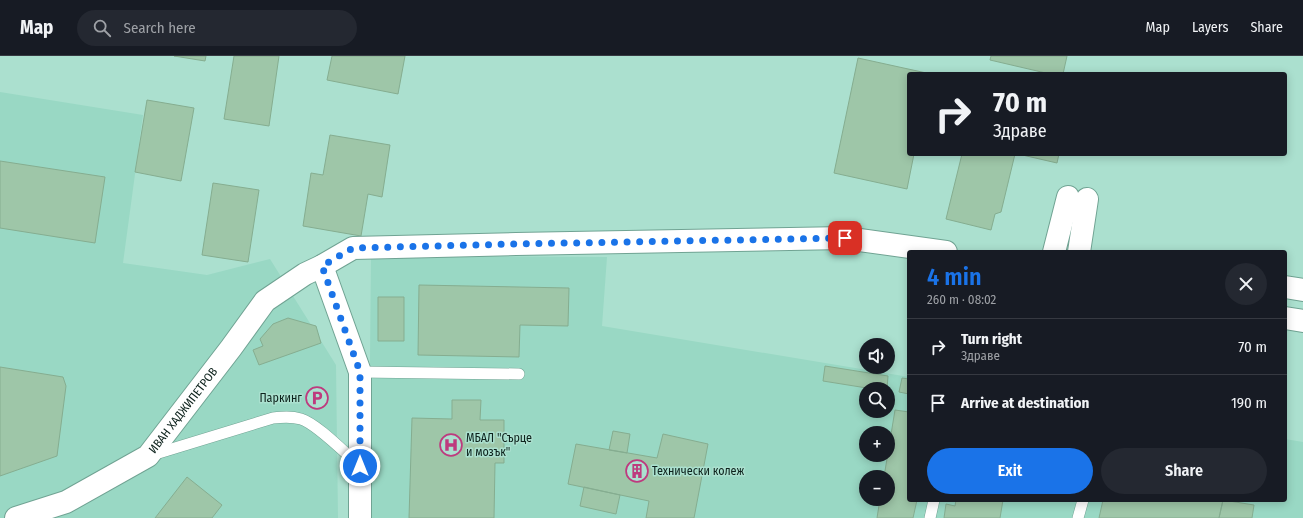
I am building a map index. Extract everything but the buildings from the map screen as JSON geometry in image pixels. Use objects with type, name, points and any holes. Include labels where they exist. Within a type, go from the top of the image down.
[{"type":"street","points":[[1055,250],[1078,198],[1079,250]]},
{"type":"street","name":"ИВАН ХАДЖИПЕТРОВ","points":[[16,518],[66,502],[148,456],[265,301],[305,274],[353,248],[845,238],[932,250]]},
{"type":"street","points":[[322,266],[360,372],[360,518]]},
{"type":"street","points":[[1287,287],[1303,290]]},
{"type":"street","points":[[1287,318],[1303,322]]},
{"type":"lane","points":[[360,372],[519,374]]},
{"type":"lane","points":[[148,456],[273,418],[287,417],[302,419],[316,427],[360,466]]},
{"type":"lane","points":[[930,518],[934,502]]},
{"type":"lane","points":[[1078,518],[1082,502]]},
{"type":"shaded area","points":[[0,92],[143,115],[123,263],[207,275],[270,259],[336,365],[338,518],[0,518]]},
{"type":"shaded area","points":[[371,256],[607,257],[602,326],[859,369],[859,374],[891,374],[907,377],[907,502],[1287,502],[1287,439],[1303,442],[1303,518],[372,518],[370,358]]},
{"type":"place","name":"Паркинг","points":[[317,398]]},
{"type":"place","name":"МБАЛ \"Сърце и мозък\"","points":[[451,445]]},
{"type":"place","name":"Технически колеж","points":[[637,471]]},
{"type":"route","points":[[360,466],[360,372],[322,266],[353,248],[845,238]]}]
